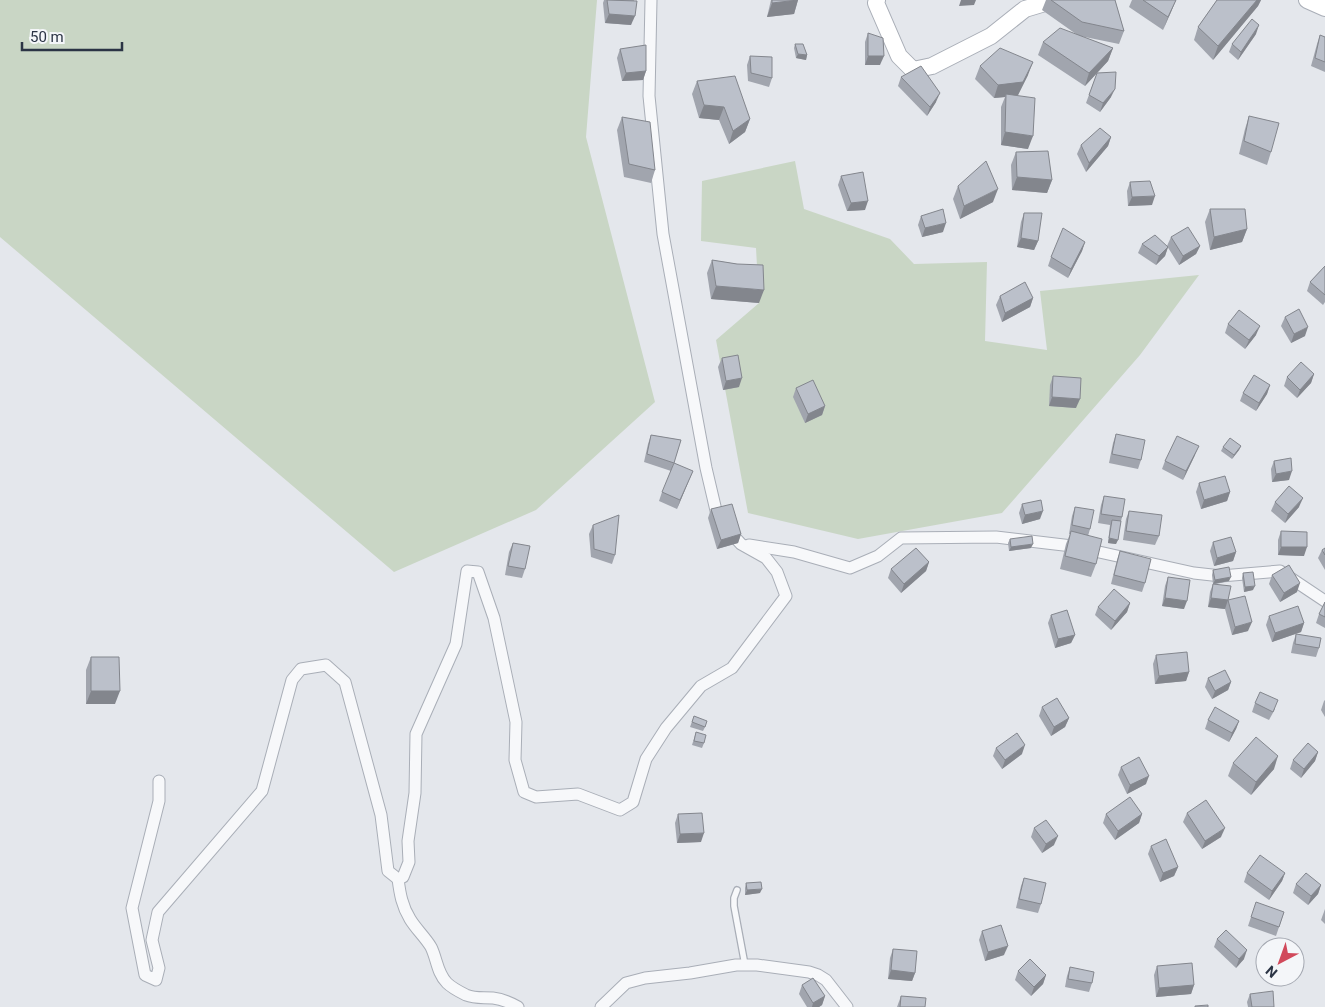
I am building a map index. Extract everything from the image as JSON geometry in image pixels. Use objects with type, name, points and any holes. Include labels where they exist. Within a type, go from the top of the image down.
[{"type":"street","points":[[398,879],[403,877],[409,862],[408,841],[416,793],[416,734],[456,644],[467,571],[478,572],[494,618],[516,722],[515,760],[524,792],[536,797],[578,794],[620,810],[633,802],[646,759],[666,728],[701,686],[732,668],[786,596],[777,572],[766,558],[741,544],[718,519],[706,468],[663,234],[649,96],[651,0]]},
{"type":"street","points":[[877,0],[876,3],[899,56],[913,70],[932,66],[990,36],[1025,9],[1054,0]]},
{"type":"street","points":[[1307,0],[1325,8]]},
{"type":"street","points":[[741,544],[794,552],[850,568],[878,556],[901,538],[996,537],[1072,546],[1194,573],[1221,576],[1280,571],[1325,601]]},
{"type":"street","points":[[160,781],[160,801],[132,908],[145,975],[156,980],[159,968],[152,940],[158,912],[262,791],[292,680],[301,669],[326,665],[345,682],[381,815],[388,871],[398,879],[400,898],[411,921],[420,929],[430,945],[436,964],[446,982],[468,996],[479,999],[493,998],[505,1000],[518,1007]]},
{"type":"street","points":[[601,1007],[626,984],[645,978],[736,965],[809,972],[818,975],[826,980],[847,1007]]},
{"type":"lane","points":[[737,890],[734,906],[745,965]]},
{"type":"green space","points":[[0,0],[597,0],[586,137],[655,402],[536,510],[394,572],[0,237]]},
{"type":"green space","points":[[795,161],[804,209],[890,239],[914,264],[987,262],[985,341],[1047,350],[1040,291],[1199,275],[1140,355],[1002,513],[858,539],[748,513],[716,340],[759,303],[756,248],[701,241],[702,181]]},
{"type":"building","points":[[607,0],[637,1],[635,16],[609,14]]},
{"type":"building","points":[[772,0],[798,0],[772,3]]},
{"type":"building","points":[[1051,0],[1115,0],[1124,31],[1082,22]]},
{"type":"building","points":[[1143,0],[1176,0],[1168,17]]},
{"type":"building","points":[[1217,0],[1257,0],[1218,46],[1198,27]]},
{"type":"building","points":[[1252,19],[1259,25],[1241,52],[1232,44]]},
{"type":"building","points":[[1060,28],[1113,48],[1089,73],[1043,42]]},
{"type":"building","points":[[868,33],[883,38],[884,56],[868,56]]},
{"type":"building","points":[[1320,35],[1325,37],[1325,62],[1315,58]]},
{"type":"building","points":[[795,44],[803,44],[807,55],[798,54]]},
{"type":"building","points":[[646,45],[646,71],[626,73],[620,49]]},
{"type":"building","points":[[1000,48],[1033,62],[1023,82],[998,85],[980,66]]},
{"type":"building","points":[[750,56],[772,57],[772,78],[751,73]]},
{"type":"building","points":[[921,66],[940,93],[930,107],[901,77]]},
{"type":"building","points":[[1116,72],[1115,89],[1103,103],[1089,95],[1097,73]]},
{"type":"building","points":[[735,76],[750,119],[733,131],[724,107],[704,105],[697,81]]},
{"type":"building","points":[[1006,94],[1035,98],[1033,136],[1005,132]]},
{"type":"building","points":[[1249,116],[1279,123],[1271,152],[1244,141]]},
{"type":"building","points":[[622,117],[650,122],[655,170],[629,164]]},
{"type":"building","points":[[1100,128],[1111,137],[1089,163],[1081,145]]},
{"type":"building","points":[[1048,151],[1052,180],[1017,177],[1016,152]]},
{"type":"building","points":[[986,161],[998,189],[964,206],[958,186]]},
{"type":"building","points":[[863,172],[868,201],[851,203],[841,176]]},
{"type":"building","points":[[1150,181],[1155,196],[1132,197],[1130,182]]},
{"type":"building","points":[[943,209],[946,223],[925,228],[921,216]]},
{"type":"building","points":[[1210,209],[1245,209],[1247,229],[1214,237]]},
{"type":"building","points":[[1024,213],[1042,213],[1038,241],[1021,238]]},
{"type":"building","points":[[1188,227],[1200,246],[1183,256],[1171,237]]},
{"type":"building","points":[[1063,228],[1085,242],[1071,269],[1051,257]]},
{"type":"building","points":[[1155,235],[1168,247],[1159,256],[1142,244]]},
{"type":"building","points":[[712,260],[737,264],[763,265],[764,290],[716,286]]},
{"type":"building","points":[[1325,266],[1325,295],[1310,282]]},
{"type":"building","points":[[1025,282],[1033,298],[1005,313],[1000,296]]},
{"type":"building","points":[[1299,309],[1308,327],[1294,334],[1285,317]]},
{"type":"building","points":[[1239,310],[1260,326],[1249,340],[1228,324]]},
{"type":"building","points":[[738,355],[742,378],[726,381],[722,358]]},
{"type":"building","points":[[1301,362],[1314,374],[1300,390],[1287,377]]},
{"type":"building","points":[[1254,375],[1270,385],[1259,403],[1243,393]]},
{"type":"building","points":[[1053,376],[1081,378],[1080,399],[1052,397]]},
{"type":"building","points":[[813,380],[825,406],[808,414],[796,388]]},
{"type":"building","points":[[1116,434],[1145,440],[1141,460],[1112,454]]},
{"type":"building","points":[[651,435],[681,440],[674,463],[647,454]]},
{"type":"building","points":[[1177,436],[1199,446],[1186,471],[1165,461]]},
{"type":"building","points":[[1230,438],[1241,446],[1234,455],[1223,447]]},
{"type":"building","points":[[1291,458],[1292,471],[1276,474],[1274,461]]},
{"type":"building","points":[[674,463],[693,471],[680,500],[662,492]]},
{"type":"building","points":[[1225,476],[1230,492],[1204,500],[1199,483]]},
{"type":"building","points":[[1289,486],[1303,498],[1288,514],[1275,502]]},
{"type":"building","points":[[1104,496],[1125,499],[1122,517],[1101,514]]},
{"type":"building","points":[[1041,500],[1043,511],[1025,515],[1022,504]]},
{"type":"building","points":[[732,504],[741,534],[721,540],[711,509]]},
{"type":"building","points":[[1075,507],[1094,510],[1090,529],[1072,525]]},
{"type":"building","points":[[1129,511],[1162,515],[1159,536],[1126,531]]},
{"type":"building","points":[[619,515],[615,555],[594,549],[593,525]]},
{"type":"building","points":[[1112,520],[1121,521],[1118,540],[1109,538]]},
{"type":"building","points":[[1071,531],[1102,539],[1096,564],[1065,556]]},
{"type":"building","points":[[1281,531],[1307,532],[1307,547],[1281,547]]},
{"type":"building","points":[[1032,536],[1033,544],[1011,547],[1010,539]]},
{"type":"building","points":[[1231,537],[1236,552],[1217,558],[1213,542]]},
{"type":"building","points":[[513,543],[530,546],[525,569],[508,566]]},
{"type":"building","points":[[916,548],[929,562],[904,584],[891,569]]},
{"type":"building","points":[[1120,551],[1151,559],[1145,583],[1114,575]]},
{"type":"building","points":[[1289,565],[1300,583],[1284,593],[1272,575]]},
{"type":"building","points":[[1229,567],[1231,577],[1215,580],[1213,570]]},
{"type":"building","points":[[1253,572],[1255,586],[1245,587],[1243,573]]},
{"type":"building","points":[[1168,577],[1190,580],[1187,601],[1165,598]]},
{"type":"building","points":[[1213,584],[1231,586],[1228,600],[1211,598]]},
{"type":"building","points":[[1114,589],[1130,603],[1115,621],[1098,607]]},
{"type":"building","points":[[1245,596],[1252,622],[1235,627],[1228,600]]},
{"type":"building","points":[[1325,602],[1325,617],[1319,614]]},
{"type":"building","points":[[1298,606],[1304,623],[1275,633],[1269,616]]},
{"type":"building","points":[[1067,610],[1075,635],[1058,639],[1051,615]]},
{"type":"building","points":[[1296,634],[1321,638],[1319,648],[1295,644]]},
{"type":"building","points":[[1187,652],[1189,672],[1159,676],[1156,655]]},
{"type":"building","points":[[91,657],[119,657],[120,691],[91,691]]},
{"type":"building","points":[[1225,670],[1231,682],[1215,691],[1208,678]]},
{"type":"building","points":[[1260,692],[1278,700],[1273,712],[1255,703]]},
{"type":"building","points":[[1057,698],[1069,718],[1054,727],[1042,707]]},
{"type":"building","points":[[1215,707],[1239,721],[1232,733],[1208,720]]},
{"type":"building","points":[[694,716],[707,721],[705,727],[692,722]]},
{"type":"building","points":[[696,732],[706,735],[704,743],[694,741]]},
{"type":"building","points":[[1017,733],[1025,745],[1005,760],[996,748]]},
{"type":"building","points":[[1256,737],[1278,756],[1256,782],[1233,763]]},
{"type":"building","points":[[1308,743],[1318,752],[1304,769],[1293,760]]},
{"type":"building","points":[[1139,757],[1149,776],[1130,785],[1121,767]]},
{"type":"building","points":[[1130,797],[1142,814],[1118,831],[1106,814]]},
{"type":"building","points":[[1206,800],[1225,828],[1205,841],[1187,813]]},
{"type":"building","points":[[702,813],[704,833],[680,834],[678,814]]},
{"type":"building","points":[[1046,820],[1058,836],[1046,844],[1034,828]]},
{"type":"building","points":[[1166,839],[1178,867],[1163,873],[1151,846]]},
{"type":"building","points":[[1260,855],[1285,873],[1272,891],[1247,873]]},
{"type":"building","points":[[1306,873],[1321,885],[1311,896],[1296,884]]},
{"type":"building","points":[[1024,878],[1046,883],[1041,904],[1019,899]]},
{"type":"building","points":[[761,882],[762,889],[747,890],[746,883]]},
{"type":"building","points":[[1256,902],[1284,912],[1279,927],[1251,917]]},
{"type":"building","points":[[1001,925],[1008,946],[988,952],[982,931]]},
{"type":"building","points":[[1226,930],[1247,950],[1239,959],[1217,939]]},
{"type":"building","points":[[893,949],[917,951],[915,973],[891,970]]},
{"type":"building","points":[[1030,959],[1046,975],[1034,987],[1018,971]]},
{"type":"building","points":[[1192,963],[1194,985],[1159,988],[1157,966]]},
{"type":"building","points":[[1070,967],[1094,972],[1092,983],[1068,979]]},
{"type":"building","points":[[813,978],[825,996],[813,1003],[802,985]]},
{"type":"building","points":[[1273,991],[1274,1007],[1252,1007],[1250,994]]},
{"type":"building","points":[[901,996],[926,998],[925,1007],[900,1007]]},
{"type":"building","points":[[1208,1005],[1208,1007],[1195,1007],[1195,1006]]}]
